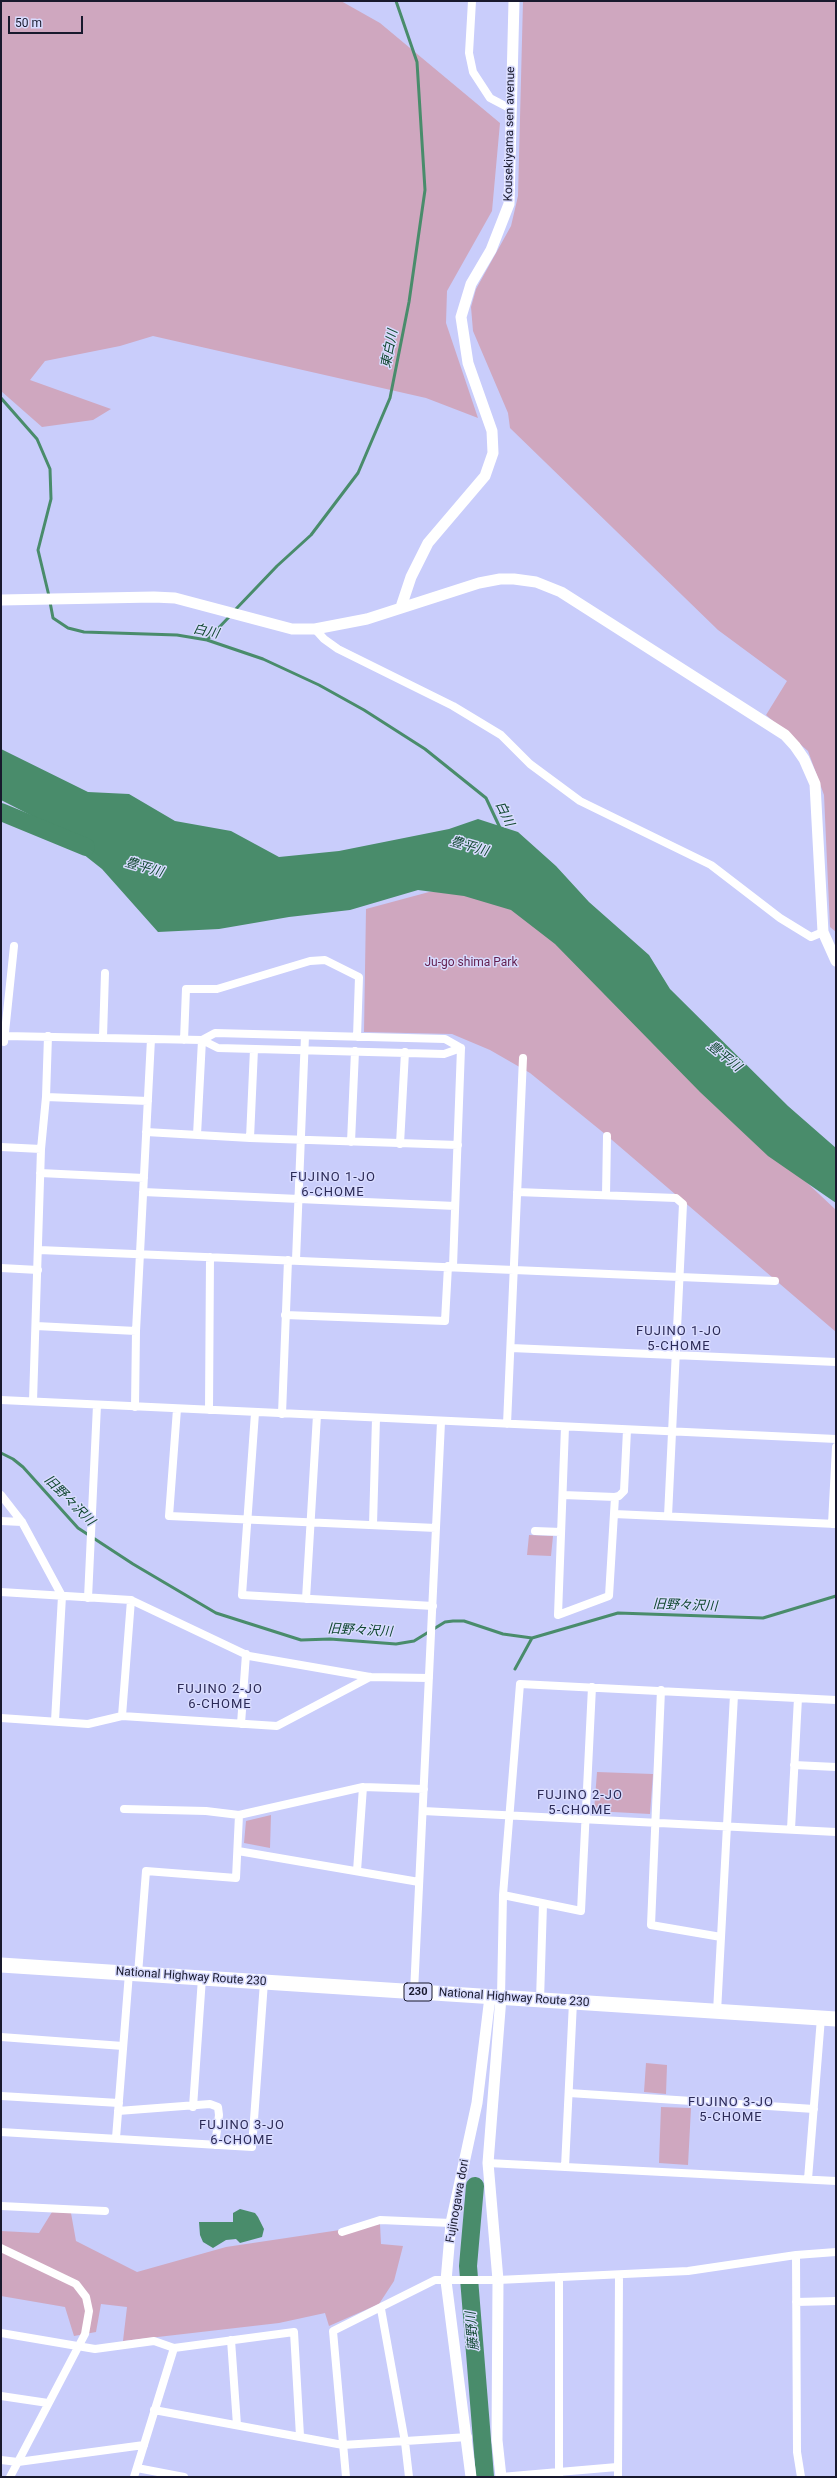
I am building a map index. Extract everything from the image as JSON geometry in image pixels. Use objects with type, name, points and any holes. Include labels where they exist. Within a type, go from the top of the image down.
[{"type":"highway","name":"National Highway Route 230","points":[[1,1965],[836,2019]]},
{"type":"street","points":[[472,1],[469,53],[473,72],[490,98],[511,109]]},
{"type":"street","name":"Kousekiyama sen avenue","points":[[401,607],[411,577],[428,543],[485,476],[493,453],[492,431],[468,363],[461,317],[471,284],[491,250],[509,204],[514,1]]},
{"type":"street","points":[[1,600],[154,597],[175,598],[292,629],[315,630],[367,620],[401,607],[479,583],[514,579],[536,582],[561,592],[785,735],[804,759],[815,784],[823,932],[836,961]]},
{"type":"street","points":[[315,630],[324,639],[338,649],[453,706],[501,734],[530,764],[580,801],[711,865],[780,918],[811,937],[823,932]]},
{"type":"street","points":[[14,946],[4,1005],[3,1039],[48,1036],[202,1040],[218,1048],[444,1054],[461,1048]]},
{"type":"street","points":[[184,1040],[186,989],[217,989],[310,961],[325,960],[359,977],[357,1037]]},
{"type":"street","points":[[103,1037],[106,973]]},
{"type":"street","points":[[202,1040],[214,1033],[445,1039],[461,1048]]},
{"type":"street","points":[[33,1401],[39,1250],[40,1173],[46,1097],[48,1036]]},
{"type":"street","points":[[282,1414],[285,1315],[298,1200],[305,1036]]},
{"type":"street","points":[[135,1407],[136,1331],[151,1039]]},
{"type":"street","points":[[198,1135],[202,1040]]},
{"type":"street","points":[[285,1315],[445,1321],[456,1206],[461,1048]]},
{"type":"street","points":[[250,1138],[254,1049]]},
{"type":"street","points":[[351,1142],[355,1051]]},
{"type":"street","points":[[400,1144],[405,1052]]},
{"type":"street","points":[[507,1424],[523,1058]]},
{"type":"street","points":[[46,1097],[148,1101]]},
{"type":"street","points":[[146,1132],[250,1138],[458,1145]]},
{"type":"street","points":[[606,1195],[607,1136]]},
{"type":"street","points":[[1,1147],[41,1149]]},
{"type":"street","points":[[40,1173],[144,1178]]},
{"type":"street","points":[[143,1192],[456,1206]]},
{"type":"street","points":[[517,1192],[676,1198],[683,1204],[668,1516]]},
{"type":"street","points":[[39,1250],[450,1266],[775,1281]]},
{"type":"street","points":[[209,1410],[210,1257]]},
{"type":"street","points":[[1,1268],[38,1270]]},
{"type":"street","points":[[36,1326],[136,1331]]},
{"type":"street","points":[[511,1348],[836,1362]]},
{"type":"street","points":[[1,1400],[441,1422],[836,1439]]},
{"type":"street","points":[[88,1598],[90,1520],[97,1405]]},
{"type":"street","points":[[177,1409],[169,1516],[436,1528]]},
{"type":"street","points":[[255,1413],[242,1595],[433,1606]]},
{"type":"street","points":[[306,1599],[317,1415]]},
{"type":"street","points":[[372,1525],[376,1418]]},
{"type":"street","points":[[414,1992],[441,1422]]},
{"type":"street","points":[[565,1427],[558,1615],[609,1596],[615,1497]]},
{"type":"street","points":[[563,1495],[615,1497],[624,1492],[627,1430]]},
{"type":"street","points":[[614,1514],[834,1524],[836,1447]]},
{"type":"street","points":[[1,1495],[22,1522],[62,1596],[55,1722]]},
{"type":"street","points":[[1,1521],[22,1522]]},
{"type":"street","points":[[535,1532],[561,1532]]},
{"type":"street","points":[[1,1592],[131,1600],[246,1654],[370,1677],[430,1678]]},
{"type":"street","points":[[122,1716],[131,1600]]},
{"type":"street","points":[[241,1724],[246,1654]]},
{"type":"street","points":[[1,1718],[88,1724],[122,1716],[277,1726],[370,1677]]},
{"type":"street","points":[[495,1997],[520,1684],[836,1700]]},
{"type":"street","points":[[503,1895],[581,1911],[592,1687]]},
{"type":"street","points":[[661,1690],[651,1925],[721,1938]]},
{"type":"street","points":[[717,2012],[729,1826],[734,1695]]},
{"type":"street","points":[[791,1829],[798,1698]]},
{"type":"street","points":[[794,1765],[836,1768]]},
{"type":"street","points":[[124,1809],[206,1811],[239,1815],[363,1787],[424,1789]]},
{"type":"street","points":[[357,1871],[363,1787]]},
{"type":"street","points":[[423,1811],[836,1832]]},
{"type":"street","points":[[116,2138],[124,2046],[146,1871],[236,1878],[239,1815]]},
{"type":"street","points":[[238,1851],[419,1882]]},
{"type":"street","points":[[540,2000],[543,1904]]},
{"type":"street","points":[[193,2107],[202,1978]]},
{"type":"street","points":[[1,2132],[252,2147],[264,1982]]},
{"type":"street","name":"Fujinogawa dori","points":[[495,1997],[488,2163],[497,2440],[501,2477]]},
{"type":"street","name":"Fujinogawa dori","points":[[471,2477],[468,2437],[449,2281],[451,2223],[477,2103],[495,1997]]},
{"type":"street","points":[[566,2167],[573,2002]]},
{"type":"street","points":[[808,2179],[821,2018]]},
{"type":"street","points":[[1,2037],[124,2046]]},
{"type":"street","points":[[569,2093],[814,2109]]},
{"type":"street","points":[[1,2096],[119,2107],[193,2107],[210,2104],[218,2107],[219,2115],[215,2145]]},
{"type":"street","points":[[488,2163],[836,2181]]},
{"type":"street","points":[[1,2206],[106,2211]]},
{"type":"street","points":[[342,2232],[380,2220],[451,2223]]},
{"type":"street","points":[[1,2248],[76,2284],[86,2297],[89,2311],[85,2334],[10,2477]]},
{"type":"street","points":[[346,2477],[334,2331],[381,2309],[435,2280],[493,2280],[688,2271],[796,2255],[836,2252]]},
{"type":"street","points":[[796,2255],[797,2452],[801,2477]]},
{"type":"street","points":[[618,2477],[619,2275]]},
{"type":"street","points":[[558,2474],[559,2277]]},
{"type":"street","points":[[796,2302],[836,2300]]},
{"type":"street","points":[[381,2309],[405,2442],[409,2477]]},
{"type":"street","points":[[1,2333],[79,2345],[95,2349],[154,2341],[174,2348],[294,2332],[300,2436]]},
{"type":"street","points":[[231,2340],[237,2425]]},
{"type":"street","points":[[134,2477],[174,2348]]},
{"type":"street","points":[[1,2396],[48,2403]]},
{"type":"street","points":[[154,2410],[343,2445],[468,2437]]},
{"type":"street","points":[[1,2460],[18,2462],[144,2445]]},
{"type":"street","points":[[501,2477],[558,2474],[617,2466]]},
{"type":"street","points":[[137,2468],[184,2477]]},
{"type":"green space","points":[[1,1],[341,1],[380,23],[500,123],[492,211],[447,291],[446,323],[478,418],[426,398],[153,336],[120,346],[45,361],[30,380],[111,409],[93,420],[42,427],[1,391]]},
{"type":"green space","points":[[523,1],[836,1],[836,932],[830,927],[824,795],[808,751],[766,715],[787,681],[718,630],[510,428],[508,413],[473,331],[471,307],[476,289],[511,226],[518,196]]},
{"type":"green space","name":"Ju-go shima Park","points":[[479,888],[520,901],[750,1129],[836,1210],[836,1332],[605,1134],[530,1073],[490,1050],[452,1034],[364,1032],[366,909],[429,892]]},
{"type":"green space","points":[[529,1535],[553,1536],[551,1556],[527,1555]]},
{"type":"green space","points":[[597,1772],[653,1774],[650,1814],[594,1811]]},
{"type":"green space","points":[[271,1815],[270,1848],[244,1843],[246,1821]]},
{"type":"green space","points":[[646,2063],[667,2065],[666,2094],[644,2092]]},
{"type":"green space","points":[[661,2107],[691,2108],[688,2165],[659,2163]]},
{"type":"green space","points":[[52,2212],[71,2213],[76,2241],[137,2272],[226,2247],[380,2224],[381,2244],[403,2246],[394,2281],[379,2304],[329,2326],[325,2313],[279,2323],[123,2341],[127,2307],[101,2304],[96,2332],[74,2336],[65,2307],[1,2296],[1,2231],[39,2233]]},
{"type":"water","points":[[1,749],[88,792],[129,794],[175,821],[231,831],[279,857],[339,851],[449,829],[478,819],[518,832],[556,866],[589,902],[649,955],[670,989],[788,1106],[836,1148],[836,1203],[768,1156],[700,1092],[555,944],[511,910],[464,896],[418,890],[350,910],[289,917],[219,929],[158,932],[102,869],[40,820],[1,800]]},
{"type":"water","points":[[240,2209],[255,2213],[264,2229],[262,2237],[240,2243],[236,2239],[226,2240],[213,2248],[203,2242],[200,2235],[199,2222],[233,2222],[233,2213]]},
{"type":"waterway","name":"東白川","points":[[235,610],[277,566],[311,535],[358,473],[390,398],[409,302],[425,190],[417,62],[396,1]]},
{"type":"waterway","name":"白川","points":[[1,398],[37,439],[50,469],[51,499],[38,550],[49,596]]},
{"type":"waterway","name":"白川","points":[[50,602],[53,618],[68,628],[84,632],[177,635],[207,640],[263,659],[319,685],[364,710],[425,749],[486,798],[501,830]]},
{"type":"waterway","name":"東白川","points":[[207,640],[230,616]]},
{"type":"waterway","name":"豊平川","points":[[1,812],[86,847]]},
{"type":"waterway","name":"旧野々沢川","points":[[1,1453],[13,1459],[23,1467],[78,1528],[133,1564],[216,1613],[301,1640],[330,1639],[396,1644],[414,1641],[445,1622],[453,1621],[464,1621],[503,1634],[532,1638],[618,1613],[763,1618],[836,1596]]},
{"type":"waterway","name":"藤野川","points":[[515,1669],[532,1638]]},
{"type":"waterway","name":"藤野川","points":[[475,2186],[468,2266],[485,2477]]},
{"type":"district","name":"FUJINO 1-JO 6-CHOME","points":[[333,1186]]},
{"type":"district","name":"FUJINO 1-JO 5-CHOME","points":[[679,1340]]},
{"type":"district","name":"FUJINO 2-JO 6-CHOME","points":[[220,1698]]},
{"type":"district","name":"FUJINO 2-JO 5-CHOME","points":[[580,1804]]},
{"type":"district","name":"FUJINO 3-JO 5-CHOME","points":[[731,2110]]},
{"type":"district","name":"FUJINO 3-JO 6-CHOME","points":[[242,2134]]}]
